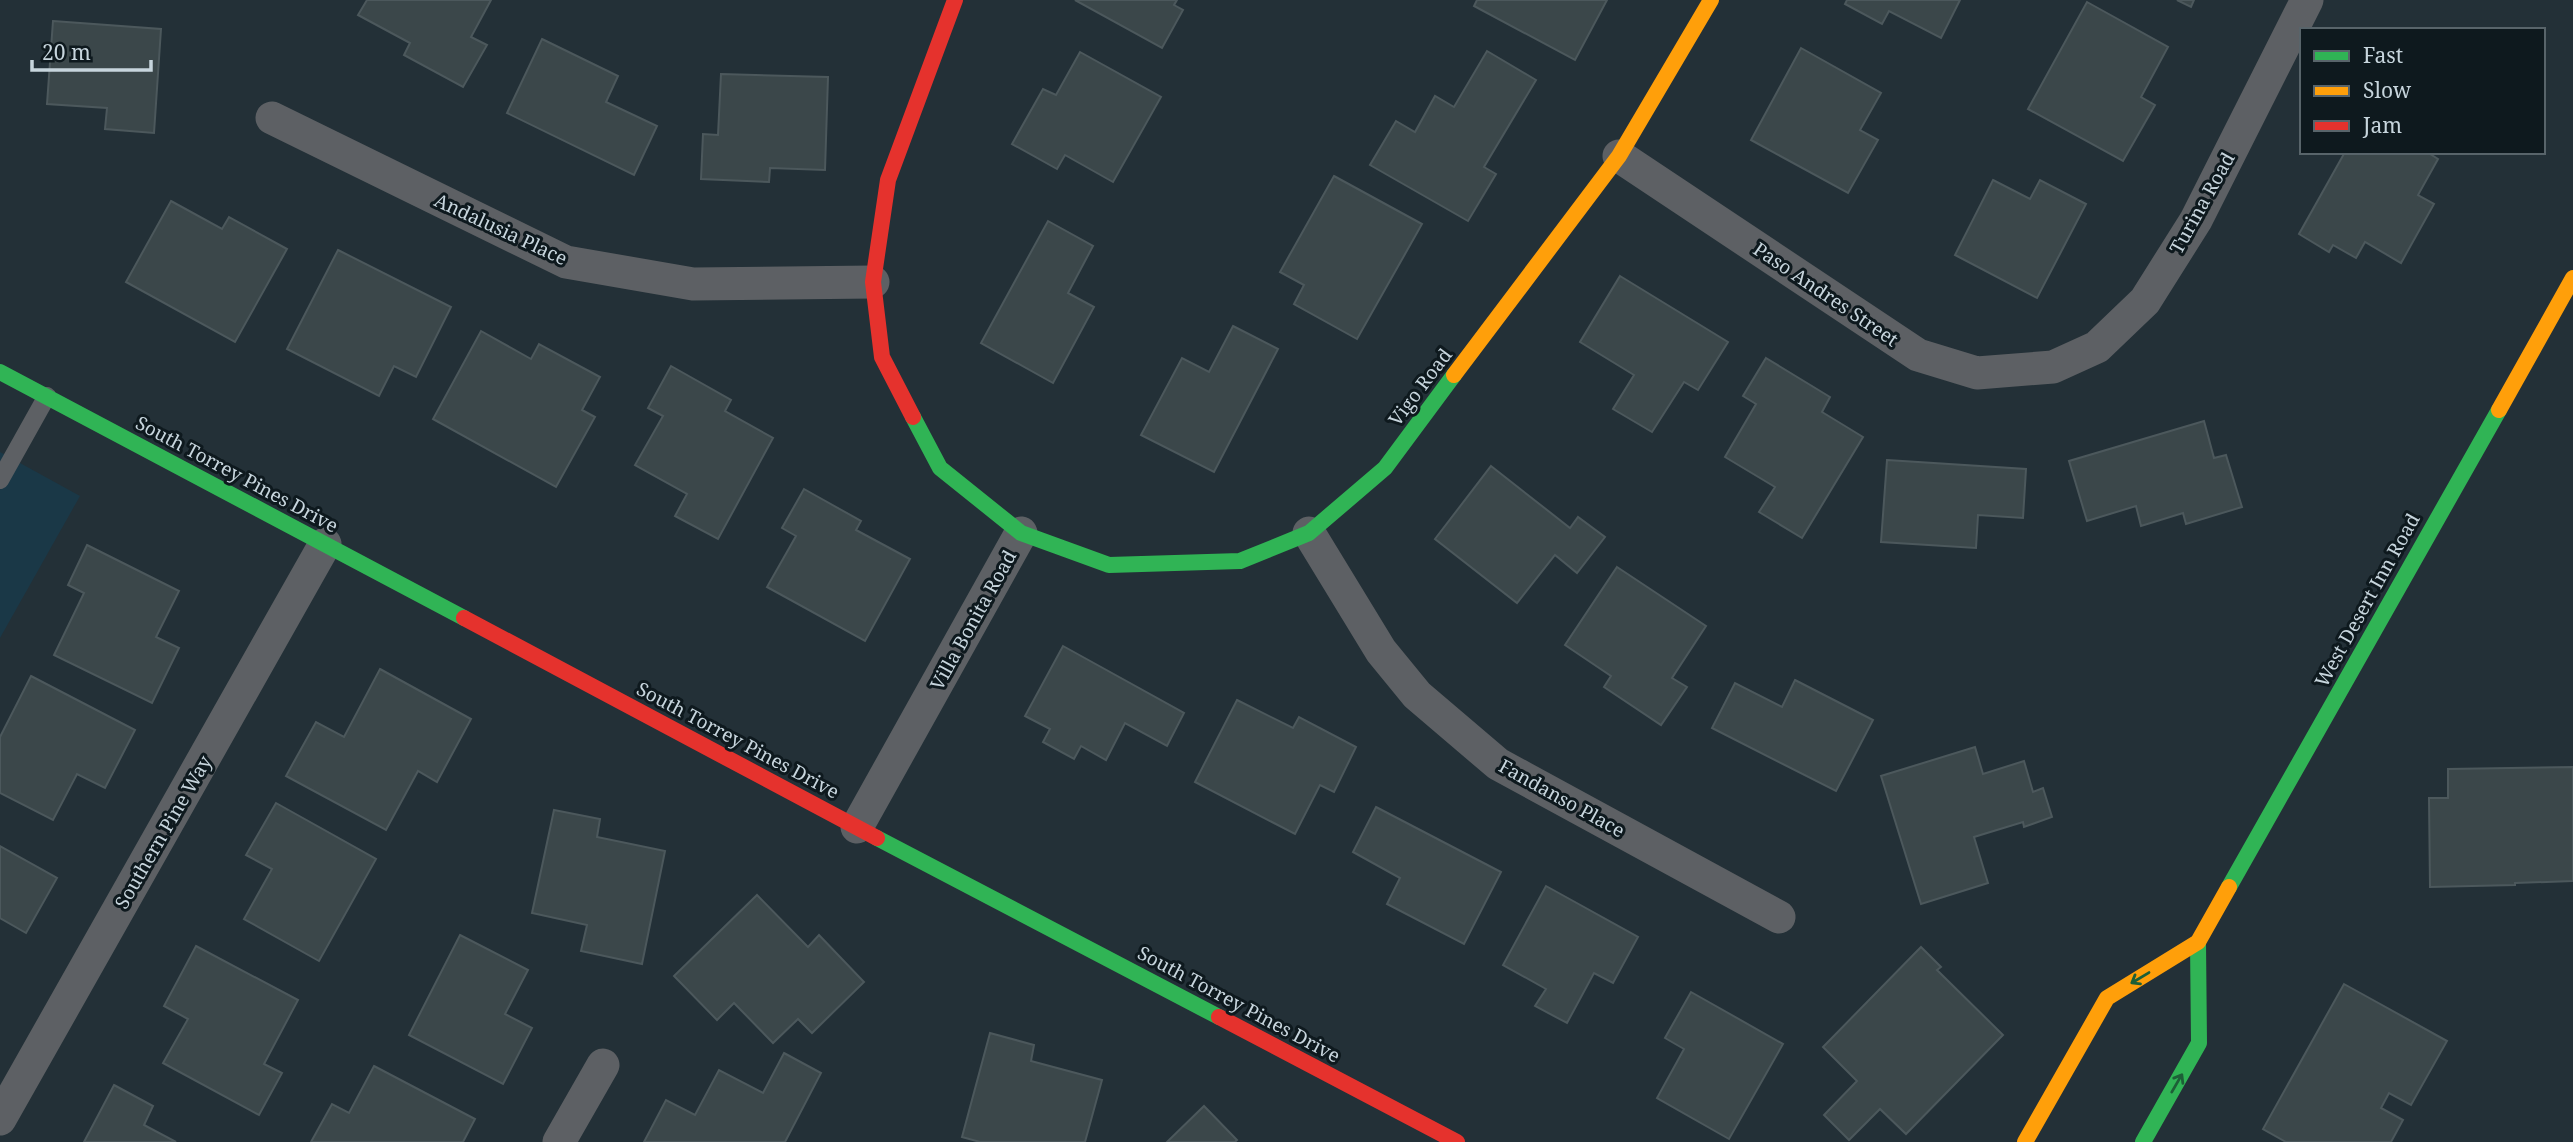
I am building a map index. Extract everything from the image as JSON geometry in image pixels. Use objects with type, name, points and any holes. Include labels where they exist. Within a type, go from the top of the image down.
[{"type":"main road","name":"Villa Bonita Road","points":[[955,0],[888,180],[873,282],[882,357],[940,468],[1021,533]]},
{"type":"main road","name":"Vigo Road","points":[[1021,533],[1109,565],[1240,561],[1310,533],[1385,468],[1619,156],[1711,0]]},
{"type":"main road","name":"West Desert Inn Road","points":[[2025,1142],[2107,998],[2198,942],[2573,278]]},
{"type":"main road","name":"South Torrey Pines Drive","points":[[0,372],[1457,1142]]},
{"type":"main road","points":[[2143,1142],[2199,1042],[2198,942]]},
{"type":"street","name":"Turina Road","points":[[2053,367],[2097,347],[2145,301],[2196,220],[2307,0]]},
{"type":"street","name":"Andalusia Place","points":[[272,118],[566,262],[693,284],[873,282]]},
{"type":"street","name":"Paso Andres Street","points":[[1619,156],[1917,355],[1976,373],[2053,367]]},
{"type":"street","name":"Villa Bonita Road","points":[[857,827],[1021,533]]},
{"type":"street","name":"Fandanso Place","points":[[1310,533],[1381,651],[1416,695],[1498,764],[1779,917]]},
{"type":"street","name":"Southern Pine Way","points":[[0,1119],[325,544]]},
{"type":"street","points":[[559,1142],[603,1065]]},
{"type":"lane","points":[[0,480],[47,396]]},
{"type":"shaded area","points":[[0,452],[80,496],[0,638]]},
{"type":"building","points":[[367,0],[491,0],[471,37],[487,45],[463,87],[404,55],[410,43],[358,15]]},
{"type":"building","points":[[1075,0],[1177,0],[1174,5],[1183,10],[1162,48]]},
{"type":"building","points":[[1477,0],[1607,0],[1575,60],[1474,6]]},
{"type":"building","points":[[1847,0],[1960,0],[1941,38],[1889,11],[1882,24],[1845,4]]},
{"type":"building","points":[[2177,0],[2194,0],[2191,7]]},
{"type":"building","points":[[2087,2],[2168,47],[2141,97],[2155,105],[2123,161],[2028,109]]},
{"type":"building","points":[[53,21],[161,29],[154,133],[105,129],[107,108],[47,104]]},
{"type":"building","points":[[542,39],[618,76],[606,102],[657,126],[634,175],[507,113]]},
{"type":"building","points":[[1801,48],[1881,93],[1860,130],[1878,140],[1848,193],[1751,140]]},
{"type":"building","points":[[1487,51],[1536,80],[1484,167],[1496,174],[1468,221],[1370,165],[1396,121],[1415,132],[1435,96],[1454,107]]},
{"type":"building","points":[[1080,52],[1161,97],[1113,182],[1065,155],[1057,169],[1012,144],[1043,89],[1056,95]]},
{"type":"building","points":[[721,74],[828,77],[825,170],[770,168],[769,182],[701,179],[703,134],[718,135]]},
{"type":"building","points":[[2344,154],[2430,154],[2438,159],[2418,195],[2434,204],[2401,263],[2365,242],[2356,258],[2333,245],[2329,252],[2299,234]]},
{"type":"building","points":[[1334,176],[1422,224],[1357,339],[1294,304],[1304,285],[1280,272]]},
{"type":"building","points":[[1993,180],[2030,199],[2040,180],[2086,204],[2037,298],[1955,255]]},
{"type":"building","points":[[171,201],[222,229],[229,217],[287,249],[235,342],[126,282]]},
{"type":"building","points":[[1048,221],[1093,246],[1068,293],[1094,307],[1053,383],[981,343]]},
{"type":"building","points":[[338,250],[451,307],[416,377],[394,366],[379,396],[287,349]]},
{"type":"building","points":[[1620,276],[1728,342],[1698,390],[1684,382],[1652,432],[1613,409],[1634,375],[1580,342]]},
{"type":"building","points":[[1233,326],[1278,349],[1214,472],[1141,435],[1182,358],[1209,372]]},
{"type":"building","points":[[481,331],[531,359],[539,344],[600,377],[582,410],[595,417],[556,487],[433,419]]},
{"type":"building","points":[[1766,358],[1830,397],[1822,412],[1863,437],[1802,538],[1759,512],[1775,487],[1725,457],[1756,404],[1743,396]]},
{"type":"building","points":[[671,366],[731,400],[725,411],[773,438],[718,539],[675,516],[687,494],[635,465],[663,416],[648,408]]},
{"type":"building","points":[[2204,421],[2214,458],[2226,455],[2242,507],[2186,524],[2183,513],[2141,526],[2136,506],[2087,521],[2069,461]]},
{"type":"building","points":[[1887,460],[2026,469],[2023,518],[1978,515],[1976,548],[1881,542]]},
{"type":"building","points":[[1491,466],[1570,528],[1578,517],[1605,537],[1577,573],[1555,555],[1517,603],[1435,539]]},
{"type":"building","points":[[804,489],[861,521],[856,530],[910,559],[865,641],[767,587],[796,536],[782,528]]},
{"type":"building","points":[[87,545],[179,591],[156,637],[179,648],[152,703],[54,655],[84,593],[68,585]]},
{"type":"building","points":[[1617,567],[1706,626],[1672,678],[1687,687],[1661,725],[1604,687],[1611,676],[1565,645]]},
{"type":"building","points":[[1063,646],[1184,713],[1167,746],[1125,723],[1106,760],[1081,746],[1074,759],[1043,742],[1050,729],[1025,716]]},
{"type":"building","points":[[380,669],[471,719],[437,782],[418,771],[386,830],[286,776],[316,722],[344,737]]},
{"type":"building","points":[[31,676],[135,730],[105,788],[77,774],[53,820],[0,793],[0,737]]},
{"type":"building","points":[[1795,680],[1873,720],[1836,791],[1712,728],[1735,683],[1782,707]]},
{"type":"building","points":[[1237,700],[1293,728],[1299,717],[1356,747],[1334,792],[1320,785],[1295,834],[1195,782]]},
{"type":"building","points":[[1975,747],[1983,774],[2024,761],[2033,792],[2043,788],[2052,817],[2024,827],[2023,822],[1974,837],[1988,883],[1921,904],[1881,776]]},
{"type":"building","points":[[2573,767],[2573,881],[2430,887],[2429,798],[2448,798],[2448,769]]},
{"type":"building","points":[[276,803],[376,859],[319,961],[244,919],[272,869],[246,855]]},
{"type":"building","points":[[1376,807],[1501,872],[1464,944],[1387,904],[1400,878],[1353,852]]},
{"type":"building","points":[[554,810],[600,819],[597,837],[665,851],[642,964],[581,951],[587,925],[532,913]]},
{"type":"building","points":[[0,846],[57,878],[26,933],[0,918]]},
{"type":"building","points":[[1546,886],[1638,937],[1613,983],[1594,973],[1567,1023],[1535,1006],[1546,989],[1503,965]]},
{"type":"building","points":[[757,895],[808,947],[819,935],[864,982],[812,1033],[798,1019],[773,1043],[734,1003],[717,1020],[674,976]]},
{"type":"building","points":[[460,935],[528,970],[505,1014],[532,1028],[503,1084],[409,1035]]},
{"type":"building","points":[[196,946],[298,1000],[264,1064],[282,1073],[259,1115],[163,1063],[188,1019],[164,1006]]},
{"type":"building","points":[[1921,947],[1941,967],[1937,970],[2003,1035],[1906,1134],[1880,1109],[1849,1140],[1824,1115],[1857,1081],[1823,1047]]},
{"type":"building","points":[[2344,984],[2447,1041],[2411,1105],[2389,1093],[2381,1108],[2403,1120],[2391,1142],[2286,1142],[2263,1129]]},
{"type":"building","points":[[1691,992],[1783,1044],[1729,1139],[1657,1098],[1684,1049],[1665,1038]]},
{"type":"building","points":[[990,1033],[1034,1045],[1031,1061],[1102,1080],[1085,1142],[980,1142],[962,1137]]},
{"type":"building","points":[[784,1053],[821,1073],[785,1142],[644,1142],[666,1100],[695,1115],[719,1070],[763,1093]]},
{"type":"building","points":[[374,1066],[475,1119],[463,1142],[311,1142],[332,1104],[349,1113]]},
{"type":"building","points":[[114,1085],[153,1106],[144,1125],[176,1142],[84,1142]]},
{"type":"building","points":[[1204,1106],[1237,1140],[1235,1142],[1167,1142]]},
{"type":"traffic: fast","points":[[0,372],[464,618]]},
{"type":"traffic: fast","points":[[913,417],[940,468],[1021,533],[1109,565],[1240,561],[1309,533],[1385,468],[1454,375]]},
{"type":"traffic: fast","points":[[2229,887],[2499,410]]},
{"type":"traffic: fast","points":[[877,838],[1219,1017]]},
{"type":"traffic: fast","points":[[2143,1142],[2199,1043],[2198,942]]},
{"type":"traffic: slow","points":[[1454,375],[1619,156],[1711,0]]},
{"type":"traffic: slow","points":[[2499,410],[2573,278]]},
{"type":"traffic: slow","points":[[2025,1142],[2107,998],[2198,942],[2229,887]]},
{"type":"traffic: jam","points":[[913,417],[882,357],[873,282],[888,180],[955,0]]},
{"type":"traffic: jam","points":[[464,618],[877,838]]},
{"type":"traffic: jam","points":[[1219,1017],[1457,1142]]}]
